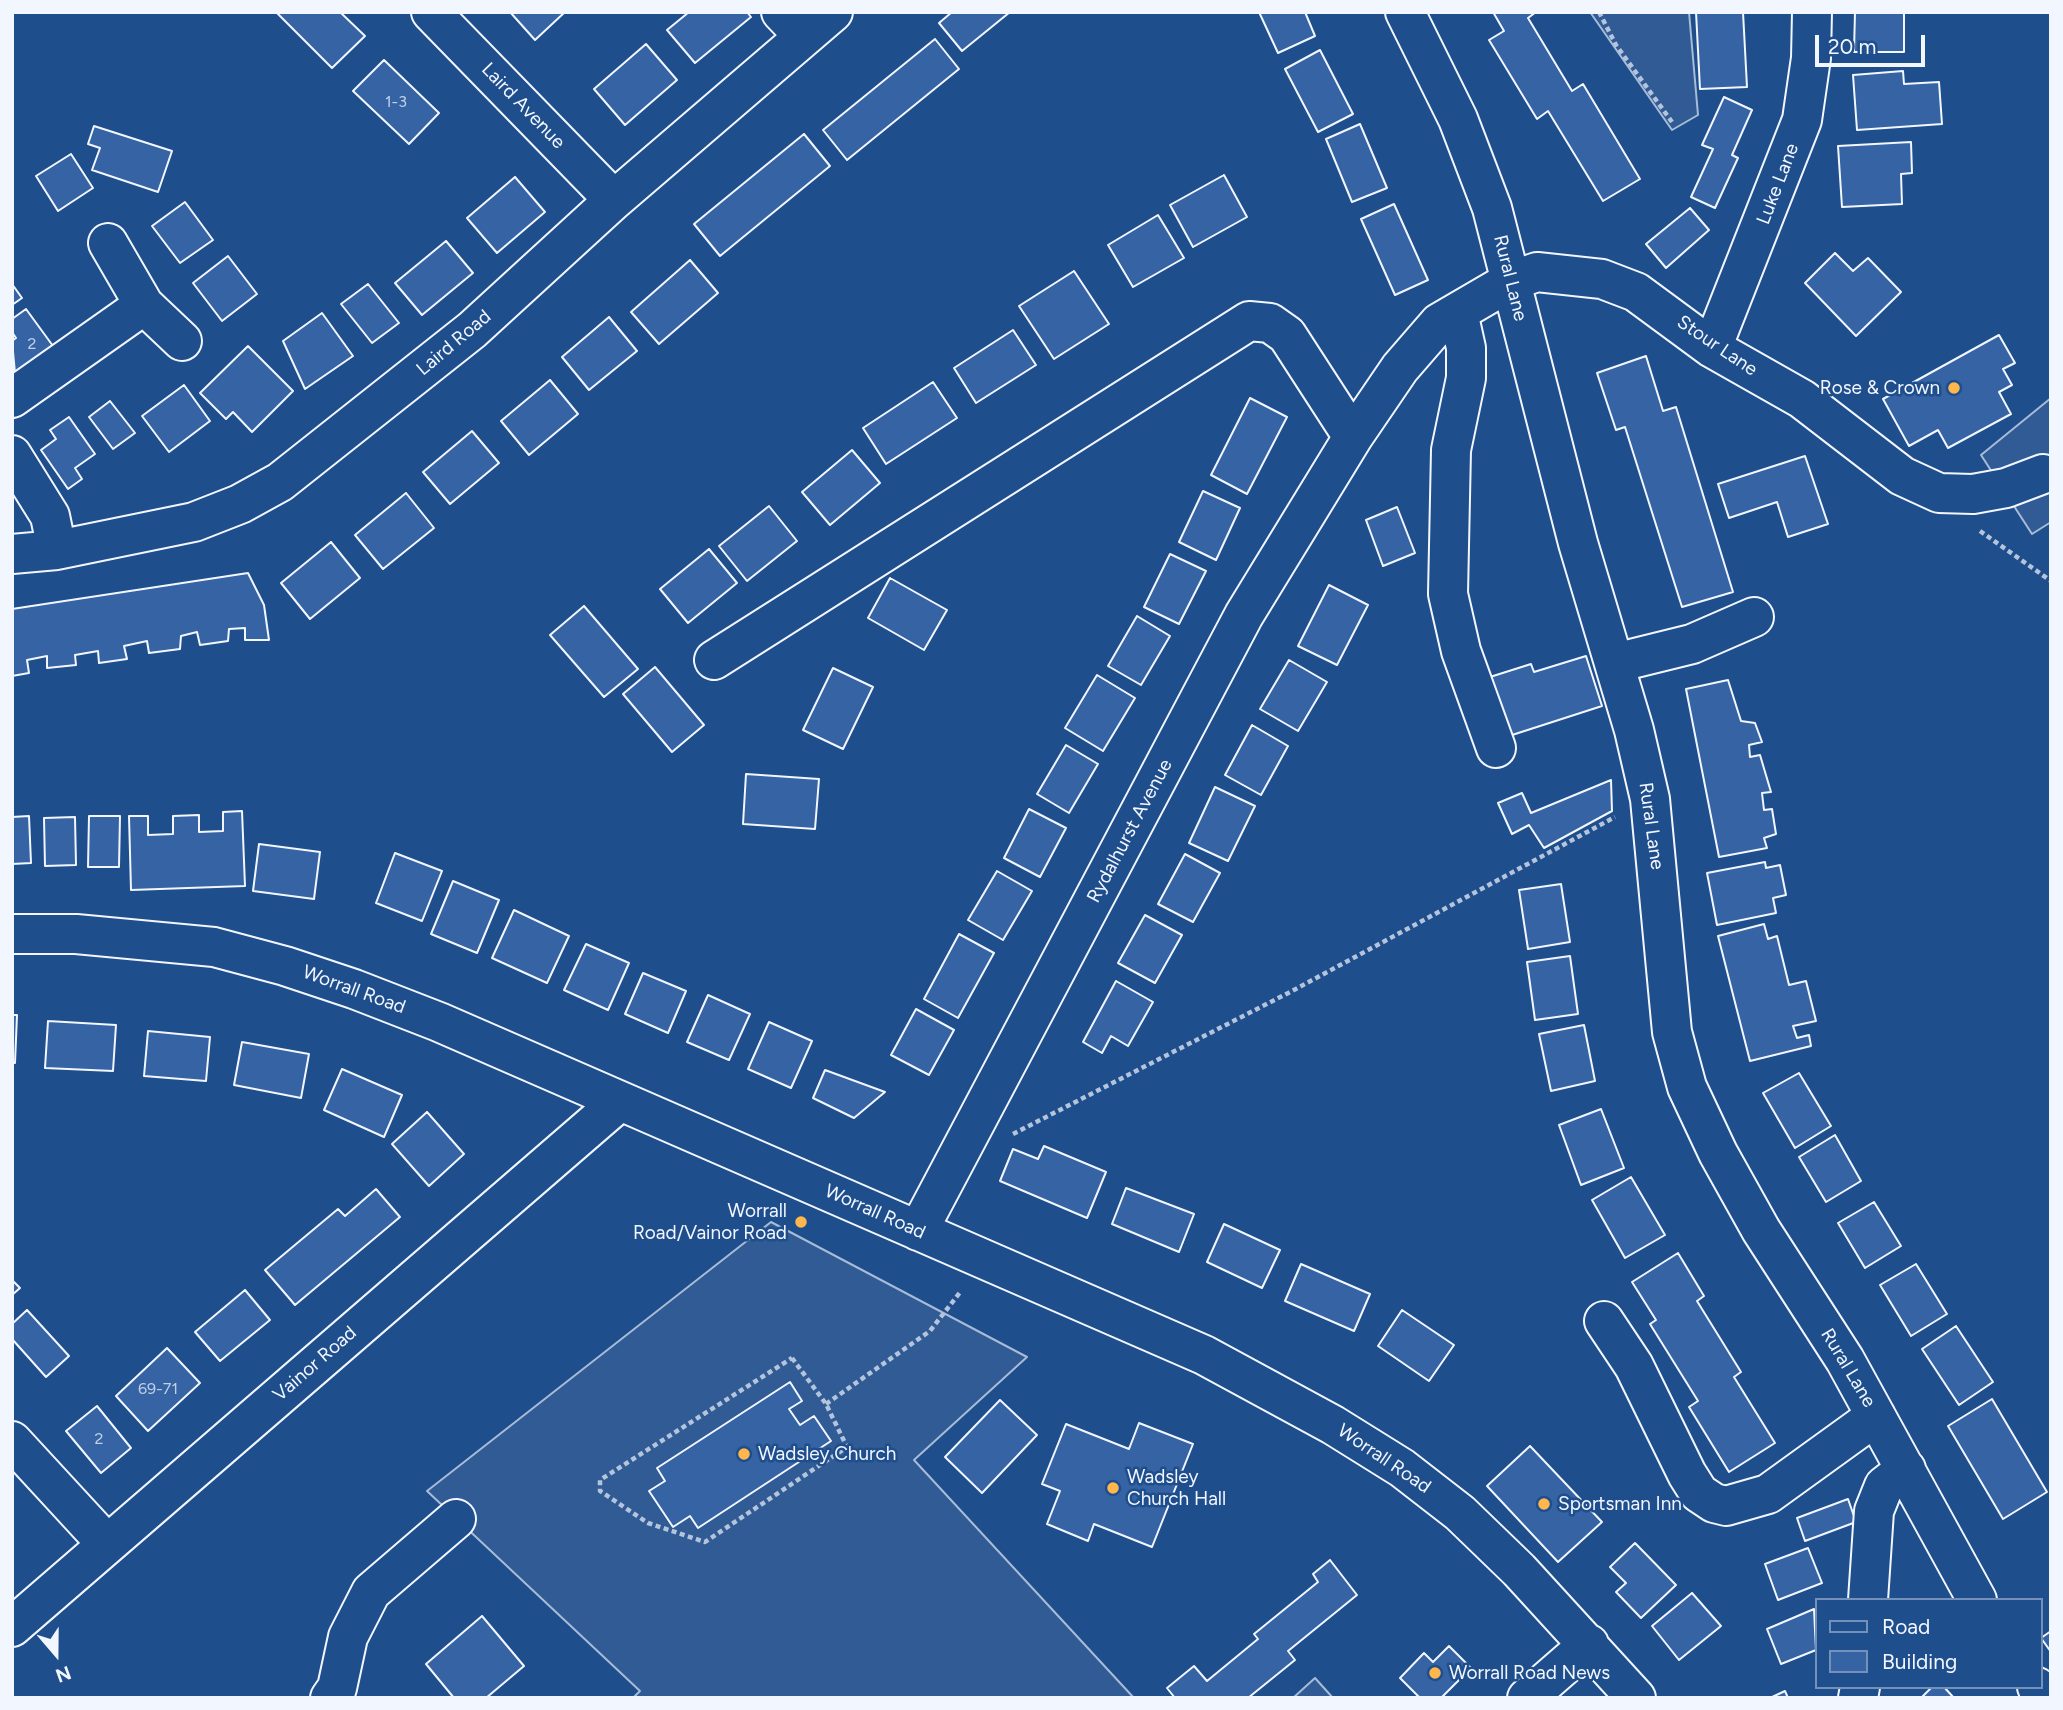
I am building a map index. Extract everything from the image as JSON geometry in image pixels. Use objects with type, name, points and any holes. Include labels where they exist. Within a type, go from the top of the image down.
[{"type":"street","name":"Laird Avenue","points":[[432,12],[614,200]]},
{"type":"street","name":"Laird Road","points":[[12,554],[58,550],[194,522],[240,504],[280,482],[472,330],[614,200],[792,24],[833,12]]},
{"type":"street","name":"Rural Lane","points":[[1405,12],[1477,161],[1511,281],[1578,543],[1615,663],[1650,799],[1672,1032],[1687,1087],[1718,1153],[1761,1230],[1845,1360],[1976,1598]]},
{"type":"street","name":"Luke Lane","points":[[1712,348],[1802,120],[1811,58],[1812,12]]},
{"type":"street","points":[[108,243],[144,305],[182,341]]},
{"type":"street","name":"Stour Lane","points":[[1511,281],[1537,272],[1602,279],[1636,292],[1712,348],[1802,399],[1902,476],[1939,493],[1973,494],[2006,488],[2043,474]]},
{"type":"street","name":"Rydalhurst Avenue","points":[[918,1231],[1244,615],[1353,436],[1400,368],[1439,323],[1511,281]]},
{"type":"street","points":[[12,398],[144,305]]},
{"type":"street","points":[[1458,312],[1466,348],[1466,378],[1451,450],[1448,594],[1461,651],[1496,748]]},
{"type":"street","points":[[714,660],[1249,321],[1270,323],[1287,335],[1353,436]]},
{"type":"street","points":[[12,455],[50,516],[58,550]]},
{"type":"street","points":[[1615,663],[1692,644],[1754,617]]},
{"type":"street","name":"Worrall Road","points":[[12,934],[76,934],[214,947],[285,966],[439,1022],[1204,1355],[1333,1425],[1402,1468],[1460,1513],[1589,1644],[1636,1698]]},
{"type":"street","name":"Vainor Road","points":[[12,1627],[106,1543],[620,1102]]},
{"type":"street","points":[[1604,1321],[1634,1366],[1687,1474],[1699,1493],[1714,1503],[1726,1506],[1768,1494],[1876,1416]]},
{"type":"street","points":[[12,1441],[106,1543]]},
{"type":"street","points":[[1868,1598],[1874,1511],[1884,1486],[1906,1469]]},
{"type":"street","points":[[330,1698],[337,1688],[348,1637],[371,1592],[456,1519]]},
{"type":"street","points":[[1527,1698],[1589,1644]]},
{"type":"path","points":[[1599,12],[1616,45],[1672,122]]},
{"type":"path","points":[[955,1161],[1304,984],[1650,799]]},
{"type":"path","points":[[826,1404],[930,1331],[950,1307],[981,1259]]},
{"type":"path","points":[[792,1358],[826,1404],[846,1447],[705,1542],[648,1523],[600,1491],[600,1480],[792,1358]]},
{"type":"shaded area","points":[[1590,12],[1689,12],[1698,115],[1672,130]]},
{"type":"shaded area","points":[[2051,398],[2051,522],[2032,534],[1981,455]]},
{"type":"shaded area","points":[[771,1222],[1027,1357],[914,1460],[1134,1698],[633,1698],[640,1691],[427,1491]]},
{"type":"shaded area","points":[[1315,1678],[1333,1698],[1293,1698]]},
{"type":"building","points":[[276,12],[340,12],[365,36],[332,68]]},
{"type":"building","points":[[510,12],[565,12],[535,40]]},
{"type":"building","points":[[689,12],[747,12],[751,17],[695,63],[667,30]]},
{"type":"building","points":[[952,12],[1010,12],[962,51],[939,23]]},
{"type":"building","points":[[1259,12],[1305,12],[1315,36],[1278,53]]},
{"type":"building","points":[[1493,12],[1536,12],[1528,18],[1572,91],[1583,84],[1640,179],[1603,201],[1548,111],[1537,119],[1489,40],[1504,31]]},
{"type":"building","points":[[1696,12],[1743,12],[1747,87],[1700,89]]},
{"type":"building","points":[[1855,12],[1904,12],[1904,52],[1854,52]]},
{"type":"building","points":[[935,39],[959,69],[847,160],[823,130]]},
{"type":"building","points":[[646,44],[677,80],[625,125],[594,89]]},
{"type":"building","points":[[1320,50],[1353,114],[1318,132],[1285,69]]},
{"type":"building","points":[[384,60],[439,113],[409,144],[353,91]]},
{"type":"building","points":[[1903,71],[1904,84],[1939,82],[1942,124],[1857,130],[1853,75]]},
{"type":"building","points":[[1724,97],[1752,110],[1732,155],[1738,158],[1715,208],[1691,197],[1713,149],[1702,145]]},
{"type":"building","points":[[1360,124],[1387,188],[1352,202],[1326,139]]},
{"type":"building","points":[[94,126],[172,151],[158,192],[92,170],[100,148],[88,144]]},
{"type":"building","points":[[804,134],[830,166],[720,256],[694,224]]},
{"type":"building","points":[[1911,142],[1912,173],[1901,174],[1902,204],[1842,207],[1838,146]]},
{"type":"building","points":[[71,154],[93,188],[58,211],[36,176]]},
{"type":"building","points":[[1224,175],[1247,217],[1193,247],[1170,205]]},
{"type":"building","points":[[515,177],[545,212],[497,253],[467,218]]},
{"type":"building","points":[[185,202],[213,240],[180,263],[152,226]]},
{"type":"building","points":[[1394,204],[1428,280],[1395,295],[1361,219]]},
{"type":"building","points":[[1690,208],[1709,230],[1666,268],[1646,244]]},
{"type":"building","points":[[1158,215],[1184,258],[1133,287],[1108,245]]},
{"type":"building","points":[[446,241],[473,273],[422,315],[395,283]]},
{"type":"building","points":[[1835,253],[1853,271],[1868,258],[1901,292],[1856,336],[1805,283]]},
{"type":"building","points":[[228,256],[257,294],[222,321],[193,283]]},
{"type":"building","points":[[690,260],[718,293],[659,344],[631,312]]},
{"type":"building","points":[[1074,271],[1109,324],[1054,359],[1019,306]]},
{"type":"building","points":[[12,284],[22,298],[12,305]]},
{"type":"building","points":[[368,284],[399,323],[372,343],[341,304]]},
{"type":"building","points":[[26,309],[53,346],[15,373],[12,341],[16,338],[12,332],[12,319]]},
{"type":"building","points":[[322,313],[353,356],[305,389],[283,341]]},
{"type":"building","points":[[609,317],[637,351],[589,390],[562,357]]},
{"type":"building","points":[[1013,330],[1036,365],[976,403],[954,368]]},
{"type":"building","name":"Rose & Crown","points":[[1999,335],[2015,363],[2003,369],[2012,385],[1999,392],[2011,414],[1948,448],[1938,430],[1909,446],[1883,399]]},
{"type":"building","points":[[248,346],[293,391],[252,432],[233,412],[226,419],[200,393]]},
{"type":"building","points":[[1646,356],[1663,411],[1676,407],[1733,592],[1682,607],[1625,427],[1616,430],[1597,373]]},
{"type":"building","points":[[550,380],[578,414],[529,455],[501,421]]},
{"type":"building","points":[[933,382],[957,418],[886,464],[863,428]]},
{"type":"building","points":[[184,385],[210,421],[169,452],[142,416]]},
{"type":"building","points":[[1250,398],[1287,417],[1247,494],[1211,475]]},
{"type":"building","points":[[110,401],[135,433],[113,449],[89,417]]},
{"type":"building","points":[[69,417],[95,454],[75,468],[82,479],[68,489],[41,450],[56,439],[50,430]]},
{"type":"building","points":[[472,431],[499,463],[450,504],[423,472]]},
{"type":"building","points":[[852,450],[880,483],[830,525],[802,492]]},
{"type":"building","points":[[1805,456],[1828,524],[1788,537],[1777,502],[1729,518],[1718,484]]},
{"type":"building","points":[[1203,491],[1240,508],[1216,560],[1179,542]]},
{"type":"building","points":[[406,493],[434,528],[383,569],[355,535]]},
{"type":"building","points":[[769,506],[797,541],[747,581],[719,546]]},
{"type":"building","points":[[1397,507],[1415,553],[1383,566],[1366,520]]},
{"type":"building","points":[[331,542],[360,578],[310,619],[281,583]]},
{"type":"building","points":[[709,549],[737,583],[688,623],[660,589]]},
{"type":"building","points":[[1170,554],[1206,571],[1179,624],[1144,607]]},
{"type":"building","points":[[248,573],[264,605],[269,640],[245,640],[245,628],[229,629],[228,641],[200,645],[197,632],[181,636],[180,649],[149,653],[147,641],[124,646],[127,659],[99,663],[98,651],[75,655],[76,665],[47,668],[47,656],[27,660],[29,673],[12,676],[12,609]]},
{"type":"building","points":[[890,578],[947,610],[924,650],[868,618]]},
{"type":"building","points":[[1329,585],[1368,605],[1337,665],[1298,646]]},
{"type":"building","points":[[584,606],[638,669],[604,697],[550,635]]},
{"type":"building","points":[[1137,616],[1170,636],[1141,685],[1108,666]]},
{"type":"building","points":[[1586,656],[1602,706],[1509,736],[1490,677],[1531,664],[1534,672]]},
{"type":"building","points":[[1289,660],[1327,682],[1298,731],[1260,709]]},
{"type":"building","points":[[655,667],[704,725],[672,752],[623,694]]},
{"type":"building","points":[[833,668],[873,687],[843,749],[803,730]]},
{"type":"building","points":[[1097,675],[1135,698],[1103,751],[1065,728]]},
{"type":"building","points":[[1728,680],[1741,721],[1755,723],[1762,742],[1749,745],[1750,757],[1760,755],[1771,792],[1762,793],[1764,810],[1772,809],[1776,834],[1764,838],[1767,848],[1719,857],[1686,689]]},
{"type":"building","points":[[1252,725],[1288,746],[1261,795],[1225,775]]},
{"type":"building","points":[[1066,745],[1098,764],[1069,813],[1037,794]]},
{"type":"building","points":[[746,774],[819,779],[815,829],[743,824]]},
{"type":"building","points":[[1611,780],[1612,811],[1544,848],[1529,825],[1512,834],[1498,803],[1522,793],[1531,813]]},
{"type":"building","points":[[1215,787],[1255,806],[1228,861],[1189,843]]},
{"type":"building","points":[[1029,809],[1066,828],[1040,877],[1004,858]]},
{"type":"building","points":[[242,811],[245,886],[131,890],[129,816],[148,816],[148,835],[173,834],[173,816],[199,815],[199,832],[223,831],[223,812]]},
{"type":"building","points":[[29,816],[31,863],[12,864],[12,817]]},
{"type":"building","points":[[89,816],[120,816],[119,867],[88,867]]},
{"type":"building","points":[[75,817],[76,865],[45,866],[44,818]]},
{"type":"building","points":[[259,844],[320,852],[314,899],[253,891]]},
{"type":"building","points":[[395,853],[442,871],[422,921],[376,903]]},
{"type":"building","points":[[1185,854],[1220,873],[1193,922],[1158,904]]},
{"type":"building","points":[[1765,862],[1766,868],[1780,865],[1786,895],[1773,898],[1776,913],[1717,925],[1707,873]]},
{"type":"building","points":[[997,871],[1032,891],[1003,940],[968,920]]},
{"type":"building","points":[[453,881],[499,900],[477,953],[431,934]]},
{"type":"building","points":[[1561,884],[1570,942],[1528,949],[1519,890]]},
{"type":"building","points":[[514,910],[569,936],[547,983],[492,958]]},
{"type":"building","points":[[1145,915],[1182,935],[1155,983],[1118,963]]},
{"type":"building","points":[[1764,924],[1768,939],[1777,936],[1789,985],[1806,981],[1816,1021],[1793,1026],[1797,1038],[1809,1035],[1811,1046],[1750,1061],[1718,936]]},
{"type":"building","points":[[959,934],[994,953],[958,1018],[924,999]]},
{"type":"building","points":[[586,944],[629,963],[608,1010],[564,990]]},
{"type":"building","points":[[1570,956],[1578,1014],[1535,1020],[1527,962]]},
{"type":"building","points":[[643,973],[686,991],[668,1033],[625,1014]]},
{"type":"building","points":[[1116,981],[1153,1002],[1128,1046],[1111,1036],[1102,1053],[1083,1042]]},
{"type":"building","points":[[708,995],[750,1014],[729,1060],[687,1042]]},
{"type":"building","points":[[916,1009],[954,1030],[929,1075],[891,1055]]},
{"type":"building","points":[[12,1015],[17,1015],[15,1063],[12,1063]]},
{"type":"building","points":[[48,1021],[116,1025],[113,1071],[45,1068]]},
{"type":"building","points":[[769,1022],[812,1041],[791,1088],[748,1069]]},
{"type":"building","points":[[1584,1025],[1595,1081],[1551,1091],[1539,1034]]},
{"type":"building","points":[[148,1031],[210,1037],[206,1081],[144,1076]]},
{"type":"building","points":[[242,1042],[309,1054],[301,1098],[234,1085]]},
{"type":"building","points":[[342,1069],[402,1095],[384,1137],[324,1110]]},
{"type":"building","points":[[825,1070],[885,1092],[854,1118],[813,1098]]},
{"type":"building","points":[[1799,1073],[1831,1126],[1795,1148],[1763,1093]]},
{"type":"building","points":[[1601,1109],[1624,1168],[1581,1185],[1559,1125]]},
{"type":"building","points":[[427,1112],[464,1154],[429,1186],[392,1144]]},
{"type":"building","points":[[1835,1135],[1861,1181],[1826,1202],[1799,1157]]},
{"type":"building","points":[[1044,1146],[1106,1172],[1087,1218],[1000,1181],[1013,1149],[1038,1159]]},
{"type":"building","points":[[1631,1177],[1665,1235],[1625,1258],[1592,1200]]},
{"type":"building","points":[[1126,1188],[1194,1214],[1179,1252],[1112,1224]]},
{"type":"building","points":[[376,1189],[400,1217],[295,1305],[265,1270],[338,1209],[345,1216]]},
{"type":"building","points":[[1874,1202],[1901,1246],[1865,1268],[1838,1223]]},
{"type":"building","points":[[1224,1224],[1280,1250],[1262,1288],[1207,1262]]},
{"type":"building","points":[[1678,1253],[1704,1296],[1697,1301],[1741,1372],[1734,1377],[1775,1443],[1729,1472],[1689,1407],[1698,1401],[1650,1324],[1656,1320],[1632,1282]]},
{"type":"building","points":[[1301,1264],[1370,1294],[1354,1331],[1285,1301]]},
{"type":"building","points":[[1916,1264],[1947,1314],[1911,1336],[1880,1285]]},
{"type":"building","points":[[12,1280],[20,1288],[12,1295]]},
{"type":"building","points":[[245,1290],[270,1320],[220,1361],[195,1332]]},
{"type":"building","points":[[27,1310],[69,1356],[46,1377],[12,1339],[12,1324]]},
{"type":"building","points":[[1402,1310],[1454,1345],[1429,1381],[1378,1346]]},
{"type":"building","points":[[1956,1326],[1993,1382],[1959,1405],[1922,1349]]},
{"type":"building","points":[[167,1348],[200,1383],[148,1431],[116,1396]]},
{"type":"building","name":"Wadsley Church","points":[[790,1382],[802,1401],[789,1409],[800,1425],[814,1416],[831,1441],[698,1528],[690,1516],[673,1527],[649,1491],[665,1481],[657,1468]]},
{"type":"building","points":[[1992,1399],[2047,1492],[2003,1519],[1948,1426]]},
{"type":"building","points":[[1000,1400],[1037,1435],[982,1493],[945,1457]]},
{"type":"building","points":[[97,1406],[131,1448],[101,1473],[66,1431]]},
{"type":"building","name":"Wadsley Church Hall","points":[[1139,1423],[1193,1444],[1152,1547],[1094,1524],[1088,1541],[1047,1524],[1060,1491],[1042,1484],[1066,1424],[1129,1449]]},
{"type":"building","name":"Sportsman Inn","points":[[1530,1446],[1602,1522],[1558,1562],[1487,1486]]},
{"type":"building","points":[[1848,1499],[1856,1522],[1805,1541],[1797,1518]]},
{"type":"building","points":[[1635,1543],[1676,1585],[1641,1618],[1616,1592],[1626,1583],[1610,1567]]},
{"type":"building","points":[[1808,1548],[1822,1583],[1778,1600],[1765,1564]]},
{"type":"building","points":[[1330,1560],[1357,1595],[1288,1651],[1295,1660],[1248,1698],[1175,1698],[1167,1688],[1194,1666],[1207,1681],[1258,1639],[1254,1634],[1318,1582],[1313,1574]]},
{"type":"building","points":[[1692,1593],[1721,1626],[1679,1660],[1652,1626]]},
{"type":"building","points":[[1814,1609],[1814,1651],[1781,1664],[1767,1629]]},
{"type":"building","points":[[482,1616],[524,1666],[486,1698],[454,1698],[426,1664]]},
{"type":"building","points":[[2051,1631],[2051,1652],[2042,1639]]},
{"type":"building","name":"Worrall Road News","points":[[1449,1646],[1471,1668],[1441,1698],[1420,1698],[1400,1678],[1424,1653],[1433,1662]]},
{"type":"building","points":[[1930,1689],[1946,1689],[1954,1698],[1921,1698]]},
{"type":"building","points":[[1785,1691],[1788,1698],[1770,1698]]},
{"type":"place","name":"Rose & Crown","points":[[1954,388]]},
{"type":"place","name":"Worrall Road/Vainor Road","points":[[801,1222]]},
{"type":"place","name":"Wadsley Church","points":[[744,1454]]},
{"type":"place","name":"Wadsley Church Hall","points":[[1113,1488]]},
{"type":"place","name":"Sportsman Inn","points":[[1544,1504]]},
{"type":"place","name":"Worrall Road News","points":[[1435,1673]]}]
